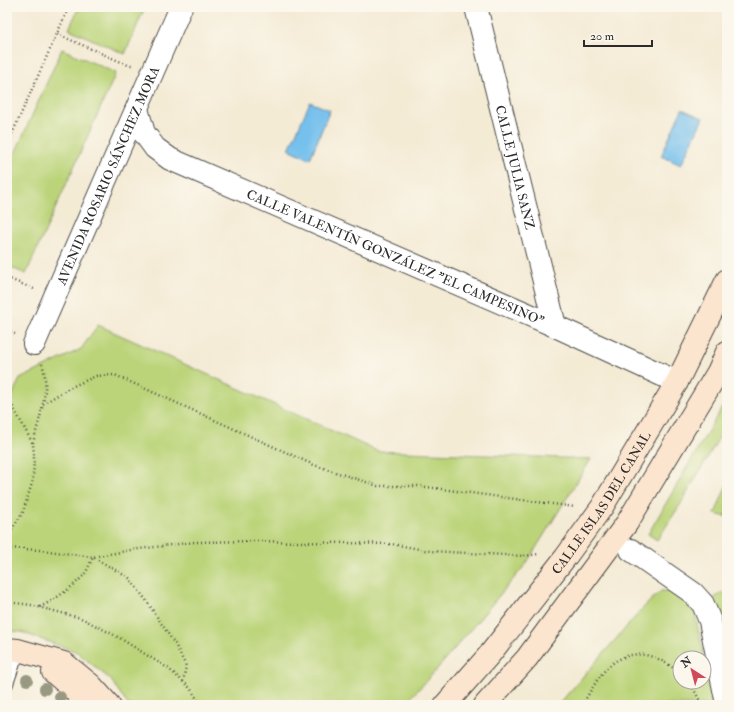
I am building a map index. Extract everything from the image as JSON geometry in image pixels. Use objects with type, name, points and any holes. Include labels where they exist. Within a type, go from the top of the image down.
[{"type":"street","name":"AVENIDA ROSARIO SÁNCHEZ MORA","points":[[34,344],[182,7]]},
{"type":"street","name":"CALLE JULIA SANZ","points":[[476,7],[555,326]]},
{"type":"street","name":"CALLE VALENTÍN GONZÁLEZ \"EL CAMPESINO\"","points":[[137,108],[144,133],[155,148],[170,159],[555,326],[677,382]]},
{"type":"street","name":"CALLE ISLAS DEL CANAL","points":[[445,705],[490,654],[570,552],[602,507],[677,382],[727,280]]},
{"type":"street","points":[[485,705],[527,658],[627,523],[718,372],[727,352]]},
{"type":"street","points":[[632,550],[693,593],[703,604],[710,621],[727,704]]},
{"type":"street","points":[[16,650],[46,666],[76,692],[85,705]]},
{"type":"street","points":[[16,650],[64,663],[91,685],[109,705]]},
{"type":"lane","points":[[7,685],[16,662],[16,650]]},
{"type":"path","points":[[7,145],[69,7]]},
{"type":"path","points":[[57,34],[128,65],[137,66],[152,73]]},
{"type":"path","points":[[7,278],[54,298]]},
{"type":"path","points":[[7,537],[23,512],[33,480],[33,444],[43,404],[46,382],[43,368],[34,344]]},
{"type":"path","points":[[43,404],[69,388],[96,376],[115,375],[314,465],[378,486],[419,486],[578,508]]},
{"type":"path","points":[[7,396],[33,444]]},
{"type":"path","points":[[7,548],[41,550],[93,557],[131,550],[195,542],[257,541],[392,544],[430,551],[524,556],[540,554]]},
{"type":"path","points":[[40,607],[69,588],[82,577],[88,569],[93,557]]},
{"type":"path","points":[[93,557],[129,578],[146,600],[176,646],[186,666],[183,682]]},
{"type":"path","points":[[7,602],[40,607],[81,618],[118,637],[169,669],[190,688],[201,705]]},
{"type":"path","points":[[582,705],[608,667],[621,658],[638,653],[652,656],[672,667]]},
{"type":"path","points":[[694,690],[702,705]]},
{"type":"green space","points":[[79,7],[145,7],[125,54],[69,29]]},
{"type":"green space","points":[[62,49],[116,73],[26,274],[7,266],[7,171]]},
{"type":"green space","points":[[98,325],[377,451],[591,459],[526,564],[438,668],[404,705],[128,705],[111,680],[77,652],[21,632],[7,631],[7,405],[20,379],[81,349]]},
{"type":"green space","points":[[727,399],[727,424],[680,505],[657,540],[648,534]]},
{"type":"green space","points":[[727,484],[727,517],[715,514]]},
{"type":"green space","points":[[661,591],[674,591],[691,604],[695,614],[703,650],[672,650],[672,690],[711,690],[714,705],[558,705],[644,607]]},
{"type":"green space","points":[[722,592],[727,596],[727,648],[721,621],[712,600]]},
{"type":"water","points":[[310,102],[330,110],[310,159],[289,149]]},
{"type":"water","points":[[682,109],[703,118],[681,165],[661,156]]}]
